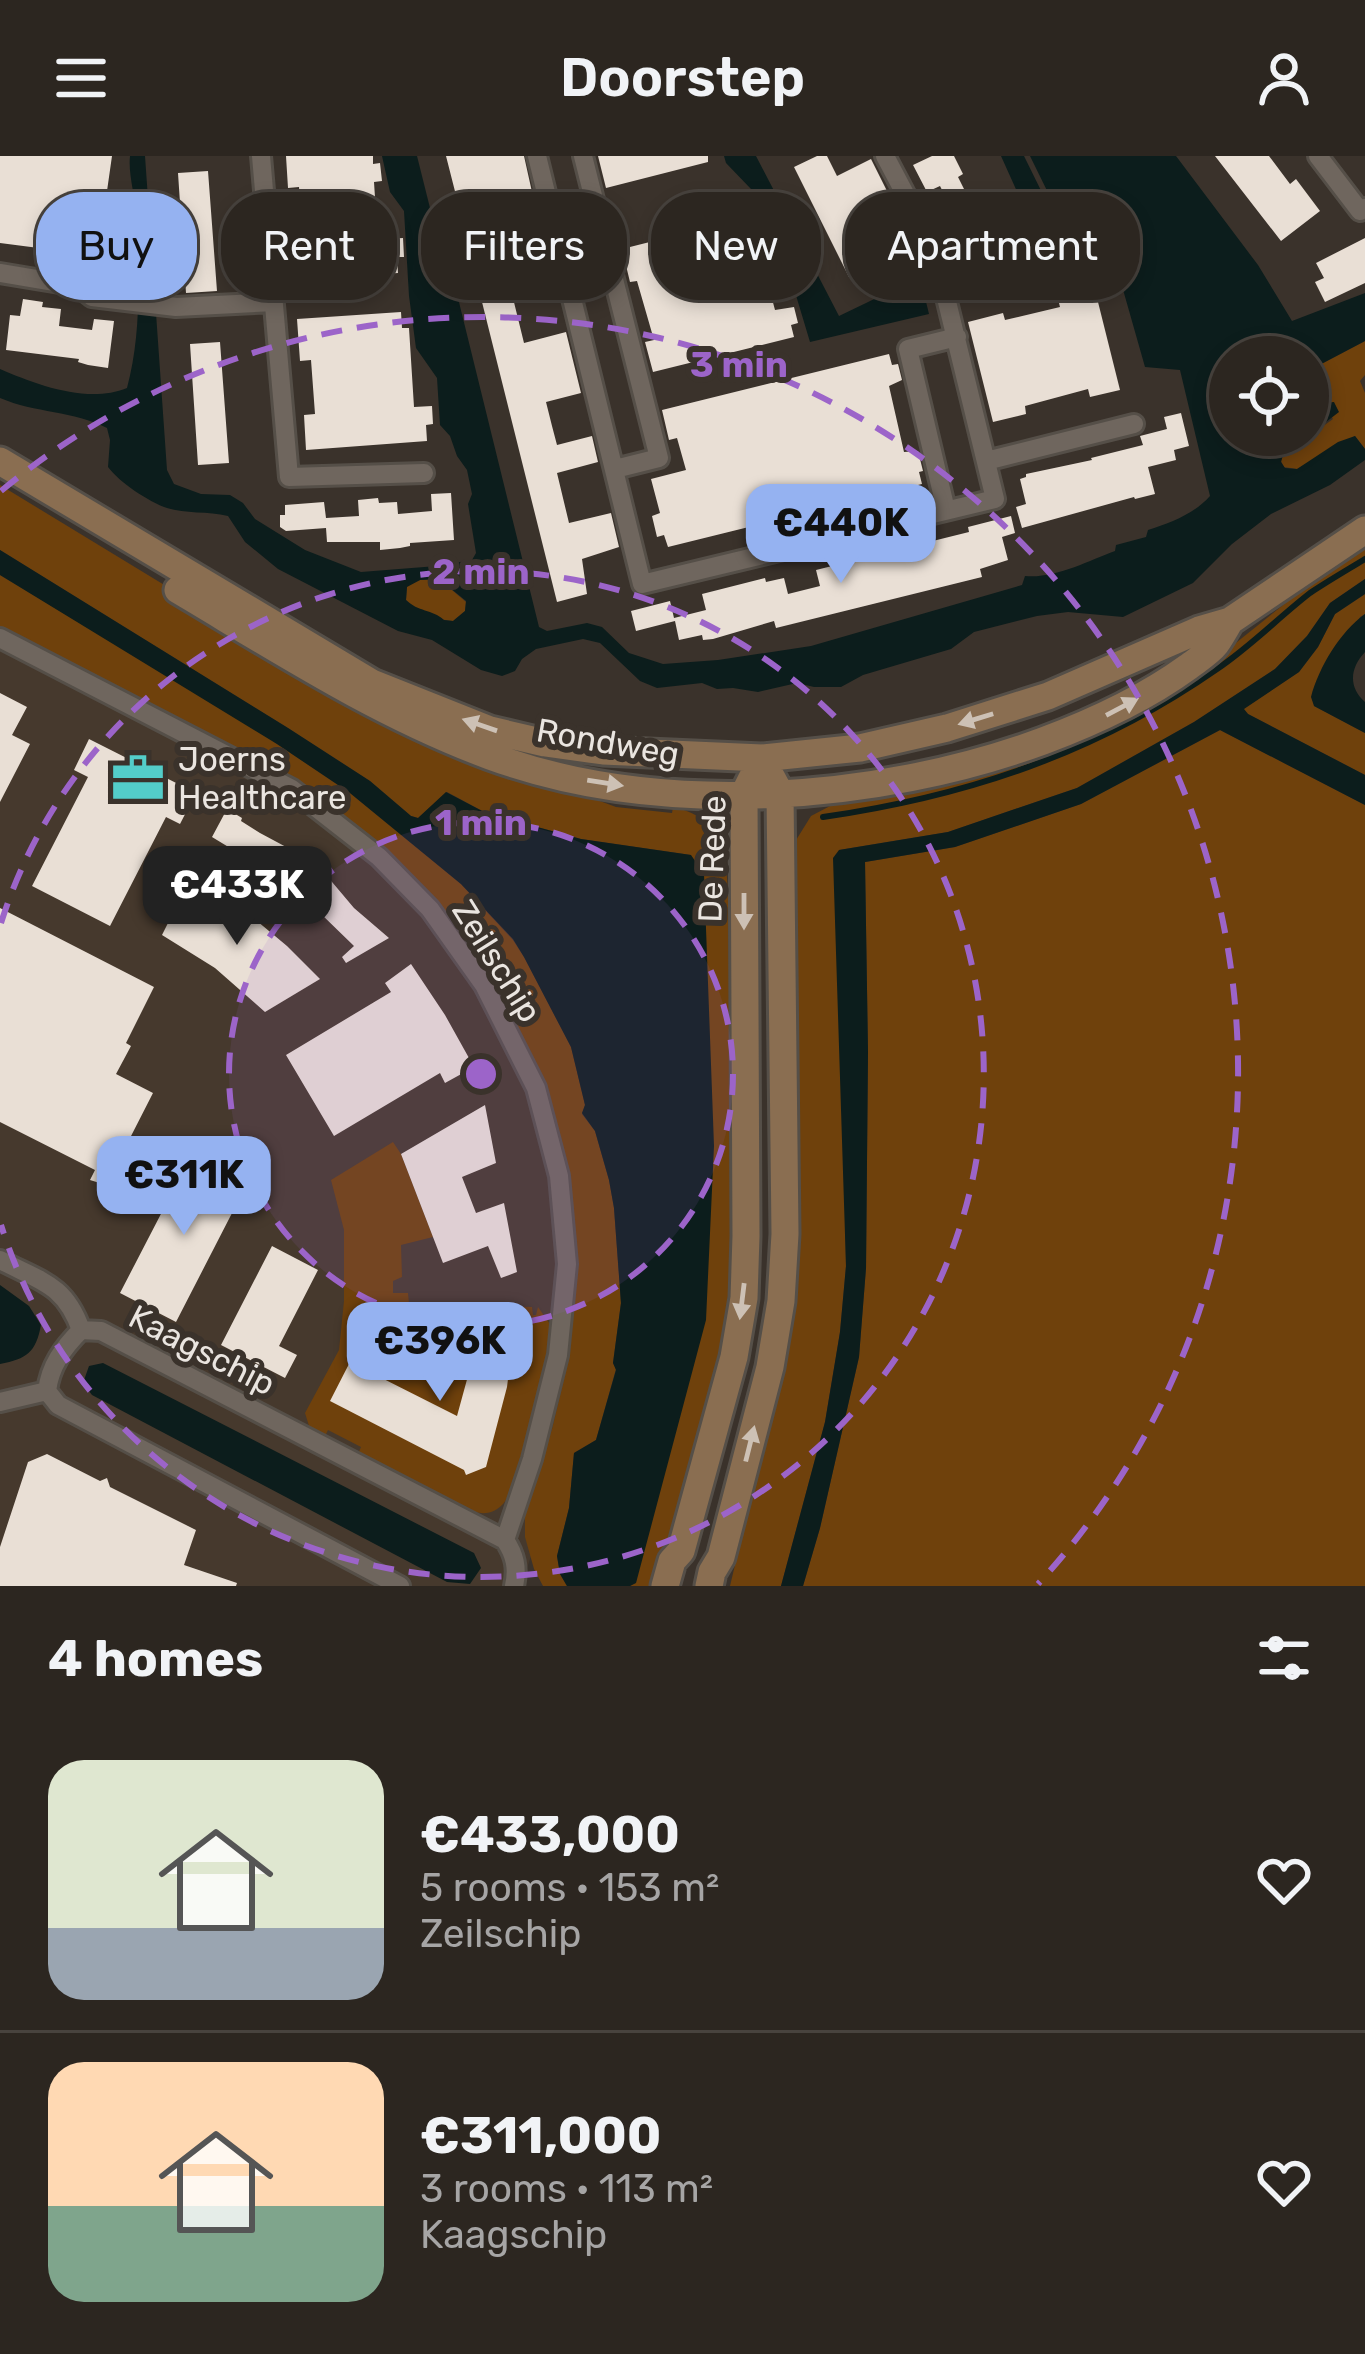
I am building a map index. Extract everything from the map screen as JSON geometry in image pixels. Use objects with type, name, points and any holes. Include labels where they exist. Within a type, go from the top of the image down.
[{"type":"main road","name":"Rondweg","points":[[0,461],[372,683],[490,730],[603,751],[762,758],[860,748],[964,723],[1067,688],[1198,630],[1231,621],[1365,530]]},
{"type":"main road","name":"Rondweg","points":[[0,482],[387,712],[491,756],[605,784],[685,793],[780,793],[929,775],[1014,752],[1084,726],[1182,671],[1214,647],[1231,621]]},
{"type":"main road","name":"De Rede","points":[[720,1586],[721,1557],[770,1367],[785,1234],[780,793],[762,758]]},
{"type":"main road","name":"De Rede","points":[[664,1586],[672,1561],[681,1552],[734,1357],[744,1298],[744,794],[762,758]]},
{"type":"main road","name":"De Rede","points":[[680,1586],[685,1567],[681,1552]]},
{"type":"main road","name":"De Rede","points":[[709,1586],[721,1557]]},
{"type":"street","points":[[261,156],[289,477],[424,472]]},
{"type":"street","points":[[537,156],[642,584],[995,499],[940,273],[885,156]]},
{"type":"street","points":[[584,156],[659,458],[615,469]]},
{"type":"street","points":[[1318,156],[1360,212],[1365,208]]},
{"type":"street","points":[[0,273],[78,286],[92,297],[176,307],[274,302]]},
{"type":"street","points":[[946,510],[908,349],[957,337]]},
{"type":"street","points":[[986,461],[1134,424]]},
{"type":"street","name":"Zeilschip","points":[[0,638],[292,789],[405,883],[430,909],[484,985],[536,1088],[559,1176],[567,1264],[558,1354],[532,1459],[505,1540]]},
{"type":"street","name":"Kaagschip","points":[[0,1260],[59,1290],[74,1309],[81,1330]]},
{"type":"street","name":"Kaagschip","points":[[81,1330],[100,1331],[505,1540]]},
{"type":"street","name":"Kaagschip","points":[[47,1391],[60,1354],[81,1330]]},
{"type":"street","points":[[0,1404],[47,1391],[58,1405],[400,1586]]},
{"type":"street","points":[[505,1540],[517,1571],[514,1586]]},
{"type":"shaded area","points":[[130,156],[145,156],[148,192],[133,192]]},
{"type":"shaded area","points":[[382,156],[417,156],[426,192],[421,192],[421,300],[458,300],[539,627],[547,631],[587,623],[602,627],[629,653],[663,664],[811,646],[1022,585],[1025,576],[1071,568],[1115,551],[1116,545],[1146,537],[1148,530],[1189,513],[1210,496],[1180,370],[1145,367],[1126,300],[1140,300],[1140,192],[1048,192],[1030,156],[1176,156],[1258,265],[1292,321],[1365,293],[1365,341],[1329,360],[1329,336],[1209,336],[1209,456],[1283,456],[1285,468],[1297,469],[1317,456],[1329,456],[1329,448],[1355,436],[1365,449],[1365,460],[1330,485],[1271,514],[1193,583],[1123,617],[1068,612],[1037,616],[974,632],[951,649],[863,675],[841,687],[797,683],[758,692],[702,683],[657,688],[640,681],[600,643],[583,639],[536,649],[515,671],[502,676],[481,670],[432,640],[398,631],[278,569],[245,542],[228,516],[174,510],[143,496],[108,467],[107,428],[0,398],[0,369],[79,393],[127,388],[138,301],[155,300],[167,470],[174,484],[201,494],[230,495],[255,519],[305,550],[361,572],[472,560],[476,553],[467,470],[440,425],[437,378],[416,348],[404,211],[397,192],[390,192]],"holes":[[[439,579],[466,601],[465,611],[453,621],[444,620],[406,600],[407,587],[420,580]]]},
{"type":"shaded area","points":[[724,156],[756,156],[775,192],[752,192]]},
{"type":"shaded area","points":[[1001,156],[1024,156],[1042,192],[1017,192]]},
{"type":"shaded area","points":[[821,281],[839,316],[872,300],[926,300],[929,314],[810,342],[797,300],[821,300]]},
{"type":"shaded area","points":[[1365,341],[1365,375],[1360,381],[1365,393],[1365,449],[1355,436],[1329,451],[1329,422],[1333,419],[1329,360]]},
{"type":"shaded area","points":[[1329,402],[1334,402],[1339,412],[1329,420]]},
{"type":"shaded area","points":[[1283,456],[1320,456],[1297,469],[1284,467]]},
{"type":"shaded area","points":[[0,485],[212,614],[517,777],[616,807],[672,813],[673,807],[702,819],[718,837],[728,891],[733,1257],[721,1352],[657,1586],[630,1586],[636,1582],[691,855],[581,839],[486,813],[447,792],[418,818],[411,816],[370,781],[0,550]]},
{"type":"shaded area","points":[[1365,544],[1365,579],[1330,603],[1275,669],[1194,722],[1077,788],[948,832],[839,850],[846,1266],[840,1332],[825,1422],[781,1586],[730,1586],[779,1380],[793,845],[811,816],[832,805],[960,782],[1089,734],[1227,650]]},
{"type":"shaded area","points":[[0,550],[370,781],[411,816],[418,818],[446,792],[486,813],[581,839],[691,855],[704,874],[714,1146],[706,1320],[636,1583],[567,1586],[560,1574],[557,1556],[569,1508],[574,1453],[596,1440],[616,1370],[621,1303],[614,1208],[595,1131],[582,1113],[585,1105],[571,1047],[513,939],[461,884],[350,793],[0,575]]},
{"type":"shaded area","points":[[0,572],[403,844],[530,1008],[602,1255],[541,1526],[521,1586],[0,1586]]},
{"type":"shaded area","points":[[0,575],[243,721],[350,793],[461,884],[524,957],[571,1047],[585,1105],[582,1114],[595,1131],[609,1180],[621,1303],[616,1369],[596,1440],[574,1453],[569,1508],[557,1556],[567,1586],[543,1586],[525,1537],[525,1509],[568,1362],[574,1292],[567,1197],[489,980],[433,901],[344,817],[263,764],[0,629]]},
{"type":"shaded area","points":[[439,579],[466,602],[465,611],[453,621],[428,615],[406,600],[407,586]]},
{"type":"shaded area","points":[[1365,579],[1365,594],[1335,614],[1299,672],[1244,709],[1365,775],[1365,805],[1220,730],[1081,804],[955,847],[865,862],[866,1268],[859,1357],[803,1586],[781,1586],[825,1422],[846,1266],[833,858],[839,850],[948,832],[1077,788],[1194,722],[1275,669],[1330,603]]},
{"type":"shaded area","points":[[1365,594],[1365,614],[1314,706],[1365,733],[1365,775],[1243,709],[1299,672],[1335,614]]},
{"type":"shaded area","points":[[1365,614],[1365,652],[1353,677],[1365,702],[1365,733],[1314,706],[1311,697],[1332,651]]},
{"type":"shaded area","points":[[1220,730],[1365,805],[1365,1586],[803,1586],[859,1357],[866,1268],[865,862],[955,847],[1081,804]]},
{"type":"shaded area","points":[[393,1142],[433,1237],[401,1245],[402,1277],[393,1281],[393,1293],[408,1293],[409,1303],[532,1307],[533,1315],[538,1307],[552,1327],[517,1475],[501,1506],[489,1513],[466,1509],[358,1454],[361,1447],[328,1430],[325,1436],[310,1429],[305,1413],[339,1350],[344,1230],[331,1180]]},
{"type":"shaded area","points":[[0,1285],[29,1306],[41,1325],[29,1353],[0,1364]]},
{"type":"shaded area","points":[[103,1363],[474,1553],[481,1568],[470,1584],[447,1582],[92,1395],[83,1383],[89,1366]]},
{"type":"building","points":[[0,156],[112,156],[107,191],[113,192],[36,192],[36,248],[0,243]]},
{"type":"building","points":[[286,156],[373,156],[373,164],[380,163],[382,181],[374,182],[375,192],[288,188]]},
{"type":"building","points":[[446,156],[524,156],[532,192],[455,192]]},
{"type":"building","points":[[598,156],[708,156],[708,162],[606,188]]},
{"type":"building","points":[[827,156],[837,176],[871,159],[888,192],[845,192],[845,269],[821,221],[821,192],[806,192],[794,167]]},
{"type":"building","points":[[932,156],[954,156],[966,192],[943,192],[940,186],[927,192],[913,165]]},
{"type":"building","points":[[1215,156],[1269,156],[1290,184],[1296,179],[1320,211],[1281,241]]},
{"type":"building","points":[[208,171],[217,291],[197,292],[197,192],[179,192],[178,173]]},
{"type":"building","points":[[397,238],[403,238],[404,257],[397,257]]},
{"type":"building","points":[[1365,238],[1365,283],[1325,302],[1315,282],[1324,278],[1316,263]]},
{"type":"building","points":[[651,242],[651,300],[772,300],[775,310],[794,307],[798,323],[791,325],[794,337],[653,372],[645,342],[654,340],[637,281],[630,282],[627,248]]},
{"type":"building","points":[[23,299],[61,309],[59,326],[92,330],[94,319],[114,321],[108,368],[79,359],[6,350],[10,315],[20,316]]},
{"type":"building","points":[[482,300],[513,300],[524,343],[566,332],[581,393],[546,402],[557,445],[592,436],[598,462],[557,473],[569,523],[611,513],[619,547],[582,559],[587,594],[557,602]]},
{"type":"building","points":[[1058,300],[1098,300],[1120,390],[1090,397],[1088,389],[1025,406],[1026,414],[993,422],[968,322],[1003,313],[1005,320],[1060,307]]},
{"type":"building","points":[[401,312],[402,328],[409,328],[414,407],[432,406],[427,441],[306,450],[304,415],[315,414],[311,360],[300,361],[297,319]]},
{"type":"building","points":[[220,342],[229,463],[198,465],[190,344]]},
{"type":"building","points":[[889,354],[902,380],[889,386],[904,452],[918,451],[922,484],[668,547],[664,535],[657,537],[652,516],[660,513],[651,479],[686,470],[677,438],[669,440],[662,410]]},
{"type":"building","points":[[1181,413],[1189,446],[1174,450],[1176,460],[1148,467],[1155,494],[1022,528],[1016,507],[1026,504],[1020,479],[1026,474],[1143,445],[1140,436],[1167,429],[1164,417]]},
{"type":"building","points":[[451,493],[454,540],[380,550],[380,542],[327,542],[326,528],[286,531],[280,527],[285,505],[324,502],[326,518],[359,516],[358,500],[378,498],[379,503],[397,502],[398,514],[432,511],[431,494]]},
{"type":"building","points":[[1011,516],[1015,533],[1002,537],[1008,560],[980,569],[982,577],[776,628],[774,621],[713,639],[703,640],[702,635],[679,640],[675,621],[636,631],[631,611],[670,601],[674,618],[706,610],[702,594],[765,578],[766,582],[784,578],[788,594],[820,586],[816,570],[969,532],[968,527]]},
{"type":"building","points":[[0,693],[27,707],[12,735],[30,744],[0,802]]},
{"type":"building","points":[[89,739],[196,793],[180,824],[166,817],[110,926],[32,886],[88,777],[74,770]]},
{"type":"building","points":[[227,809],[316,863],[354,908],[389,938],[346,963],[342,957],[354,946],[319,912],[268,871],[212,837]]},
{"type":"building","points":[[190,879],[251,916],[320,979],[265,1012],[215,968],[162,935]]},
{"type":"building","points":[[0,908],[154,987],[116,1074],[153,1093],[106,1185],[90,1180],[95,1170],[0,1122]]},
{"type":"building","points":[[411,964],[474,1067],[445,1083],[440,1073],[334,1136],[286,1055],[391,992],[385,983]]},
{"type":"building","points":[[485,1105],[496,1163],[462,1177],[476,1213],[504,1203],[517,1272],[501,1278],[488,1246],[443,1263],[401,1154]]},
{"type":"building","points":[[192,1154],[248,1182],[176,1322],[120,1293]]},
{"type":"building","points":[[272,1246],[318,1270],[279,1346],[297,1355],[285,1378],[221,1345]]},
{"type":"building","points":[[483,1321],[515,1323],[507,1387],[486,1467],[466,1475],[330,1401],[350,1362],[457,1416]]},
{"type":"building","points":[[47,1454],[100,1481],[107,1478],[110,1487],[196,1530],[184,1565],[236,1586],[0,1586],[0,1547],[28,1462]]},
{"type":"waterway","points":[[823,817],[979,783],[1125,725],[1217,669],[1310,593],[1365,559]]},
{"type":"place","name":"Joerns Healthcare","points":[[138,778]]}]
